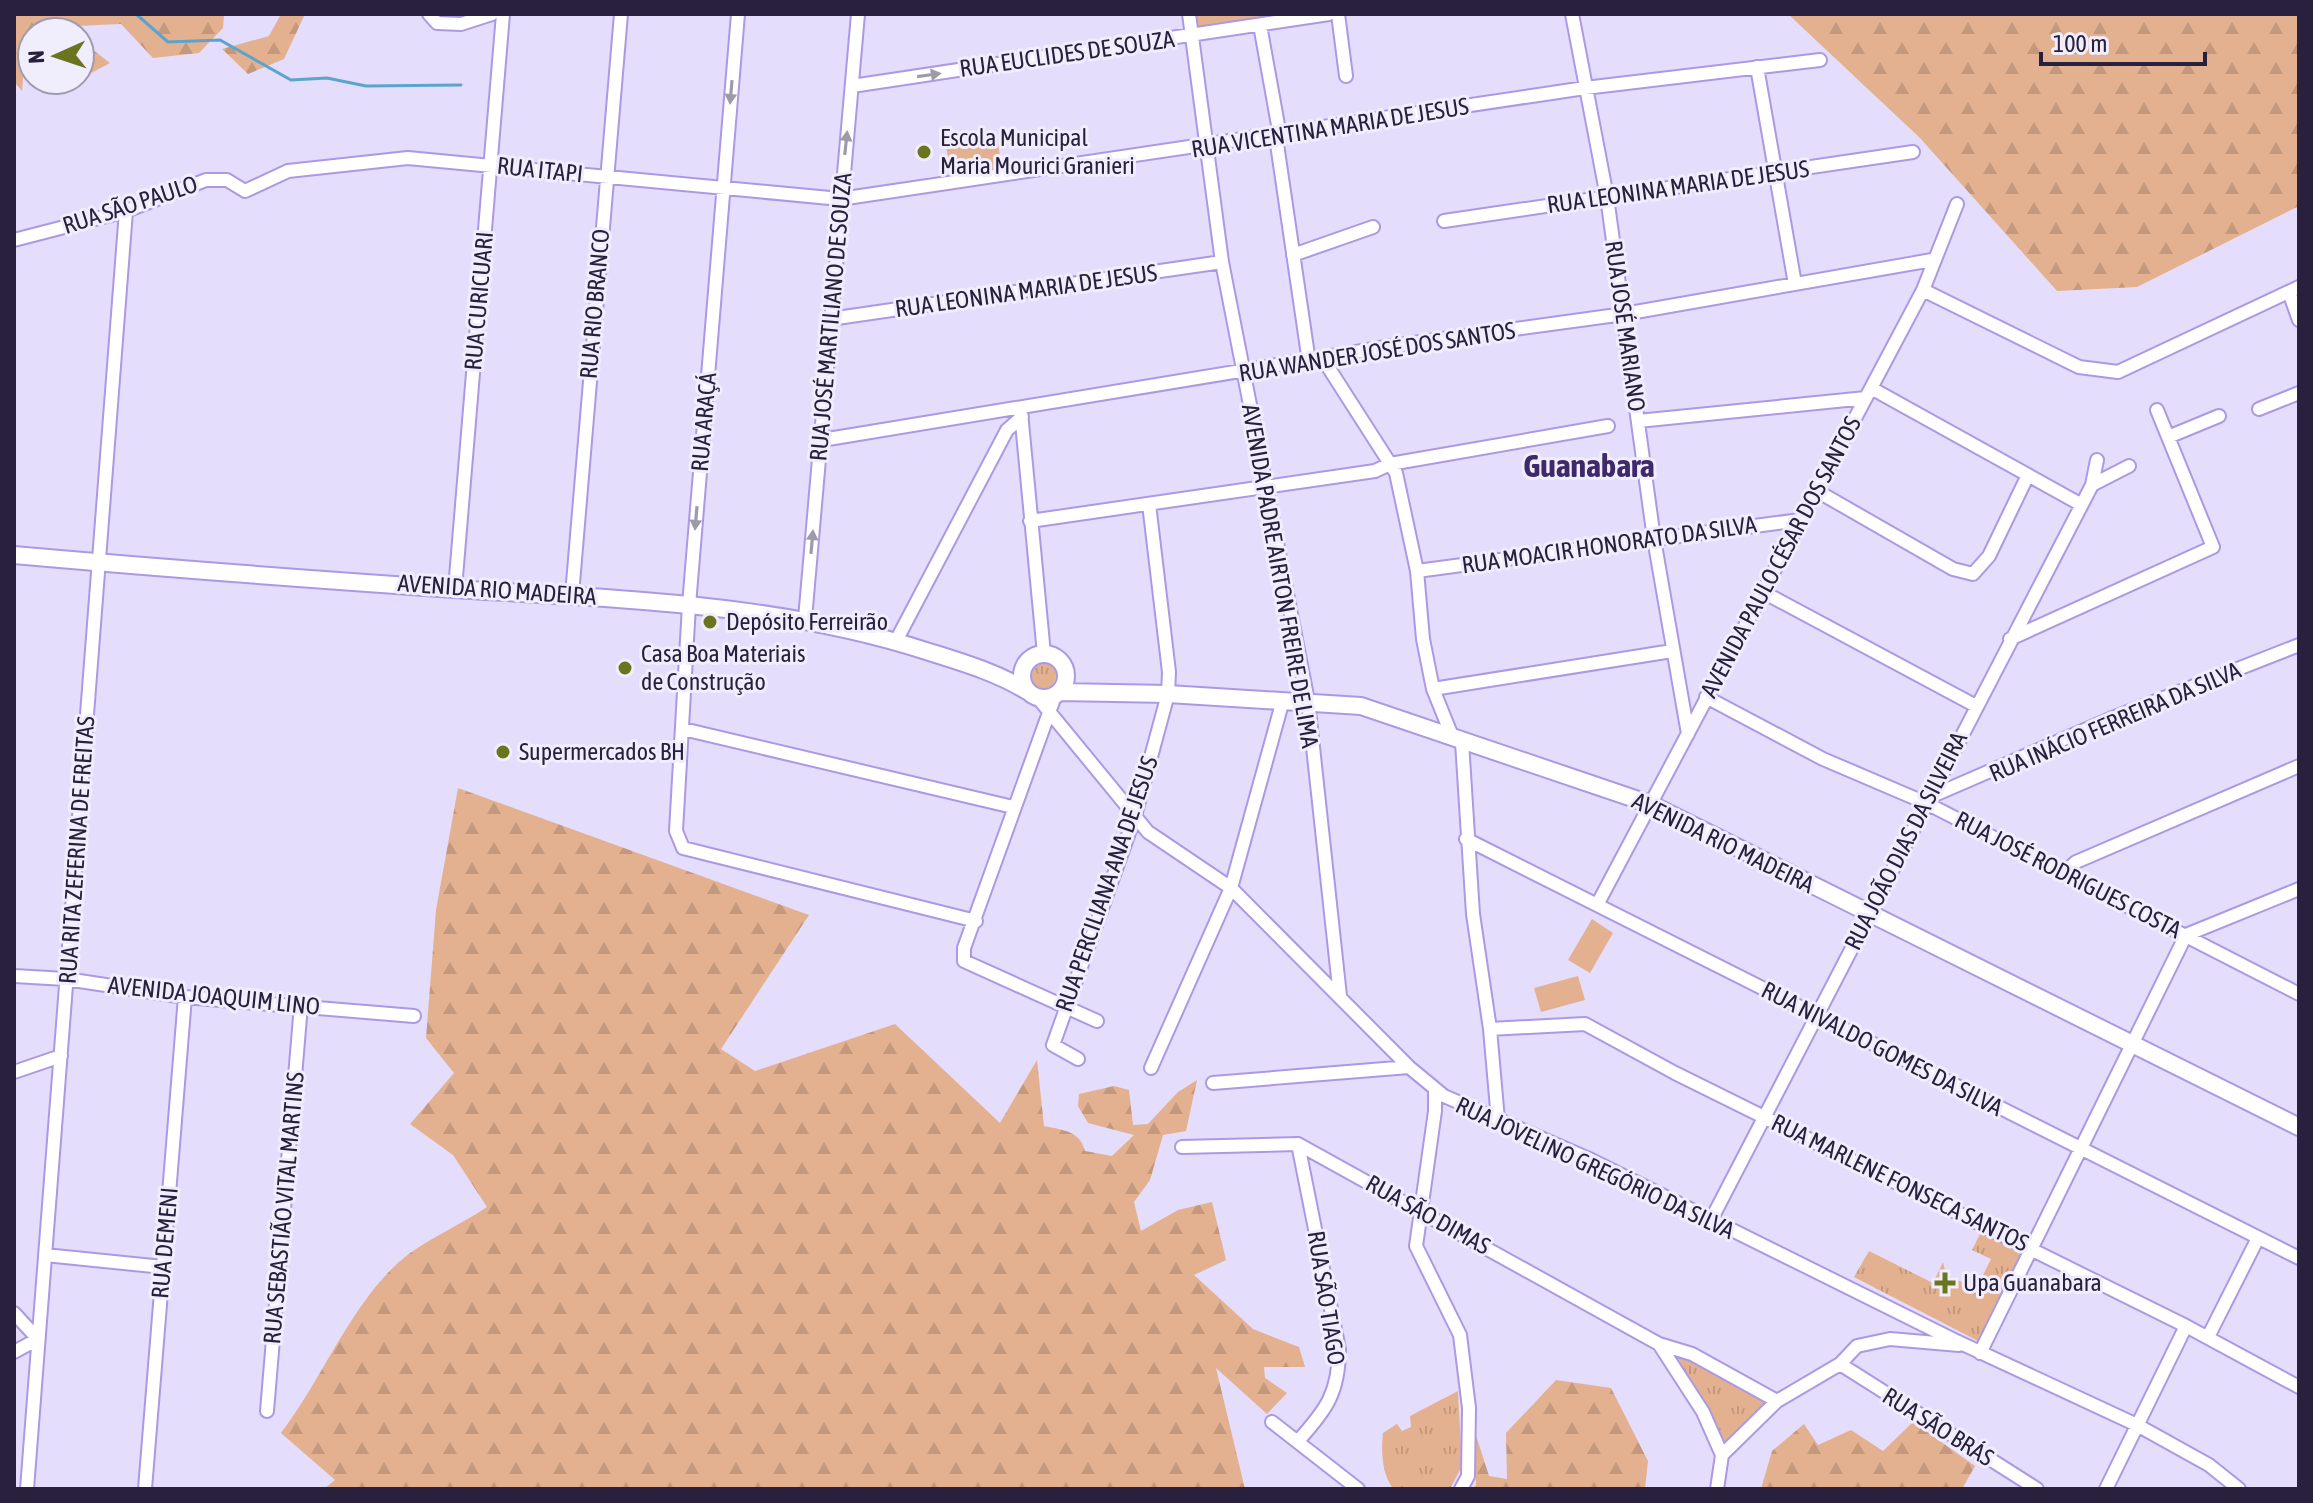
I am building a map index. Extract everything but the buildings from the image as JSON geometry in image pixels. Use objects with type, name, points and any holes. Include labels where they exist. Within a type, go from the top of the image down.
[{"type":"main road","name":"AVENIDA RIO MADEIRA","points":[[14,555],[572,595],[805,619],[896,641],[974,666],[1032,695]]},
{"type":"main road","points":[[1044,654],[1059,660],[1065,669],[1066,681],[1055,700],[1032,695],[1021,680],[1027,662],[1044,654]]},
{"type":"main road","name":"AVENIDA RIO MADEIRA","points":[[974,666],[1007,667],[1027,662]]},
{"type":"main road","name":"AVENIDA RIO MADEIRA","points":[[1065,669],[1081,682],[1108,692]]},
{"type":"main road","name":"AVENIDA RIO MADEIRA","points":[[1055,700],[1108,692],[1361,706],[1650,804],[2299,1127]]},
{"type":"street","points":[[433,18],[461,24],[492,14]]},
{"type":"street","name":"RUA CURICUARI","points":[[455,589],[503,14]]},
{"type":"street","name":"RUA RIO BRANCO","points":[[572,595],[621,14]]},
{"type":"street","name":"RUA ARAÇÁ","points":[[738,14],[689,605],[676,831],[683,848],[976,921]]},
{"type":"street","name":"RUA JOSÉ MARTILIANO DE SOUZA","points":[[805,619],[858,14]]},
{"type":"street","name":"AVENIDA PADRE AIRTON FREIRE DE LIMA","points":[[1189,14],[1222,262],[1308,701],[1340,996]]},
{"type":"street","name":"RUA EUCLIDES DE SOUZA","points":[[852,86],[1329,14]]},
{"type":"street","points":[[1338,14],[1346,76]]},
{"type":"street","name":"RUA JOSÉ MARIANO","points":[[1572,14],[1607,197],[1654,539],[1688,734]]},
{"type":"street","points":[[1260,25],[1280,136],[1277,144],[1309,362]]},
{"type":"street","name":"RUA VICENTINA MARIA DE JESUS","points":[[840,199],[1207,147],[1585,88],[1820,60]]},
{"type":"street","points":[[1757,67],[1795,284]]},
{"type":"street","name":"RUA LEONINA MARIA DE JESUS","points":[[1444,221],[1913,152]]},
{"type":"street","name":"RUA ITAPI","points":[[245,191],[288,171],[408,158],[840,199]]},
{"type":"street","name":"RUA SÃO PAULO","points":[[14,240],[126,211],[206,180],[227,180],[245,191]]},
{"type":"street","name":"AVENIDA PAULO CÉSAR DOS SANTOS","points":[[1597,905],[1923,290],[1932,260],[1957,204]]},
{"type":"street","name":"RUA RITA ZEFERINA DE FREITAS","points":[[27,1485],[126,211]]},
{"type":"street","points":[[1293,255],[1373,227]]},
{"type":"street","name":"RUA WANDER JOSÉ DOS SANTOS","points":[[822,440],[1021,413],[1323,359],[1624,314],[1932,260]]},
{"type":"street","name":"RUA LEONINA MARIA DE JESUS","points":[[830,319],[1222,262]]},
{"type":"street","points":[[1923,290],[2079,367],[2099,372],[2126,370],[2294,289],[2299,320]]},
{"type":"street","points":[[1323,359],[1396,473],[1417,571],[1423,639],[1433,689],[1457,739],[1498,1120]]},
{"type":"street","points":[[1638,421],[1868,393],[2080,504]]},
{"type":"street","points":[[2259,409],[2299,393]]},
{"type":"street","points":[[2010,639],[2213,547],[2157,410]]},
{"type":"street","points":[[1021,413],[1044,654]]},
{"type":"street","points":[[896,641],[1007,430],[1021,413]]},
{"type":"street","points":[[2168,437],[2219,416]]},
{"type":"street","points":[[1030,521],[1375,471],[1390,464],[1608,426]]},
{"type":"street","name":"RUA JOÃO DIAS DA SILVEIRA","points":[[1710,1222],[2092,485],[2097,460]]},
{"type":"street","points":[[2092,485],[2129,466]]},
{"type":"street","points":[[1817,491],[1953,569],[1973,574],[1989,556],[2028,475]]},
{"type":"street","name":"RUA PERCILIANA ANA DE JESUS","points":[[1078,1059],[1053,1045],[1135,816],[1168,694],[1169,672],[1149,504]]},
{"type":"street","name":"RUA MOACIR HONORATO DA SILVA","points":[[1417,571],[1800,520]]},
{"type":"street","points":[[1763,592],[1976,706]]},
{"type":"street","name":"RUA INÁCIO FERREIRA DA SILVA","points":[[1928,800],[2110,719],[2299,645]]},
{"type":"street","points":[[1433,689],[1672,651]]},
{"type":"street","name":"RUA JOSÉ RODRIGUES COSTA","points":[[1706,697],[1823,759],[1928,800],[2063,874],[2299,994]]},
{"type":"street","points":[[1055,700],[1013,807],[976,921],[964,948],[964,961],[1097,1021]]},
{"type":"street","name":"RUA JOVELINO GREGÓRIO DA SILVA","points":[[1055,700],[1148,832],[1231,888],[1409,1067],[1435,1089],[1587,1158],[1710,1222],[2137,1425],[2209,1465],[2239,1489]]},
{"type":"street","points":[[1151,1068],[1231,888],[1283,700]]},
{"type":"street","points":[[683,729],[1013,807]]},
{"type":"street","points":[[2063,874],[2076,862],[2299,766]]},
{"type":"street","name":"RUA NIVALDO GOMES DA SILVA","points":[[1466,839],[2299,1258]]},
{"type":"street","points":[[1980,1353],[2186,935],[2299,889]]},
{"type":"street","name":"AVENIDA JOAQUIM LINO","points":[[14,976],[66,979],[185,997],[414,1016]]},
{"type":"street","name":"RUA DEMENI","points":[[145,1489],[185,997]]},
{"type":"street","name":"RUA SEBASTIÃO VITAL MARTINS","points":[[267,1411],[301,1005]]},
{"type":"street","name":"RUA MARLENE FONSECA SANTOS","points":[[1490,1029],[1585,1024],[2208,1337],[2299,1387]]},
{"type":"street","points":[[14,1072],[61,1056]]},
{"type":"street","points":[[1213,1083],[1409,1067]]},
{"type":"street","points":[[1435,1089],[1435,1111],[1416,1246],[1460,1335],[1469,1408],[1468,1476],[1461,1489]]},
{"type":"street","name":"RUA SÃO DIMAS","points":[[1182,1147],[1221,1143],[1298,1144],[1659,1344],[1692,1354],[1777,1401]]},
{"type":"street","name":"RUA SÃO TIAGO","points":[[1298,1144],[1339,1349],[1339,1378],[1334,1394],[1298,1441]]},
{"type":"street","points":[[2208,1337],[2258,1238]]},
{"type":"street","points":[[45,1255],[163,1267]]},
{"type":"street","points":[[14,1313],[38,1339],[14,1352]]},
{"type":"street","points":[[2106,1489],[2186,1326]]},
{"type":"street","points":[[1717,1489],[1722,1455],[1777,1401],[1840,1364],[1857,1346],[1890,1339],[1966,1346]]},
{"type":"street","name":"RUA SÃO DIMAS","points":[[1659,1344],[1703,1412],[1722,1455]]},
{"type":"street","name":"RUA SÃO BRÁS","points":[[1840,1364],[2037,1489]]},
{"type":"street","points":[[1272,1422],[1358,1489]]},
{"type":"street","points":[[14,1487],[27,1485]]},
{"type":"green space","points":[[14,14],[224,14],[223,28],[199,53],[153,58],[121,24],[96,25],[96,16],[16,16],[16,84]]},
{"type":"green space","points":[[281,14],[305,14],[284,59],[248,74],[222,49],[269,36]]},
{"type":"green space","points":[[1196,14],[1266,14],[1267,16],[1198,31]]},
{"type":"green space","points":[[1788,14],[2299,14],[2299,206],[2137,287],[2057,291],[1920,138]]},
{"type":"green space","points":[[96,52],[110,63],[96,70]]},
{"type":"green space","points":[[997,137],[1002,170],[952,179],[946,146]]},
{"type":"green space","points":[[1042,661],[1052,665],[1056,675],[1052,685],[1042,689],[1032,685],[1028,675],[1032,665]]},
{"type":"green space","points":[[458,788],[809,915],[721,1049],[755,1071],[895,1024],[1000,1123],[1037,1060],[1044,1126],[1075,1135],[1085,1151],[1112,1156],[1134,1135],[1088,1123],[1078,1106],[1079,1094],[1114,1086],[1129,1090],[1133,1125],[1148,1124],[1178,1092],[1197,1080],[1186,1131],[1163,1135],[1150,1180],[1134,1202],[1141,1231],[1178,1210],[1212,1202],[1226,1260],[1194,1275],[1253,1329],[1299,1347],[1305,1367],[1264,1367],[1265,1378],[1287,1393],[1267,1414],[1216,1368],[1245,1489],[324,1489],[335,1480],[281,1433],[351,1322],[382,1280],[419,1247],[487,1207],[453,1155],[410,1124],[454,1073],[426,1038],[436,910]]},
{"type":"green space","points":[[1592,919],[1613,933],[1590,973],[1568,960]]},
{"type":"green space","points":[[1578,976],[1585,1000],[1541,1012],[1534,988]]},
{"type":"green space","points":[[1981,1232],[2022,1252],[1978,1341],[1854,1277],[1869,1251],[1933,1283],[1943,1262],[1946,1275],[1962,1282],[1966,1274],[1980,1281],[1991,1259],[1972,1250]]},
{"type":"green space","points":[[1675,1353],[1772,1405],[1729,1449]]},
{"type":"green space","points":[[1556,1380],[1611,1388],[1648,1461],[1645,1489],[1472,1489],[1476,1485],[1474,1429],[1489,1476],[1507,1479],[1506,1433]]},
{"type":"green space","points":[[1458,1391],[1462,1466],[1450,1489],[1393,1489],[1383,1462],[1383,1433],[1397,1424],[1402,1431],[1411,1427],[1410,1416]]},
{"type":"green space","points":[[1913,1422],[1975,1466],[1962,1489],[1761,1489],[1772,1451],[1804,1424],[1818,1445],[1851,1430],[1883,1451]]},
{"type":"waterway","points":[[136,14],[168,42],[220,40],[291,80],[327,78],[366,86],[461,85]]},
{"type":"place","name":"Escola Municipal Maria Mourici Granieri","points":[[924,152]]},
{"type":"place","name":"Depósito Ferreirão","points":[[710,622]]},
{"type":"place","name":"Casa Boa Materiais de Construção","points":[[625,668]]},
{"type":"place","name":"Supermercados BH","points":[[503,752]]},
{"type":"place","name":"Upa Guanabara","points":[[1945,1283]]},
{"type":"district","name":"Guanabara","points":[[1589,466]]}]
